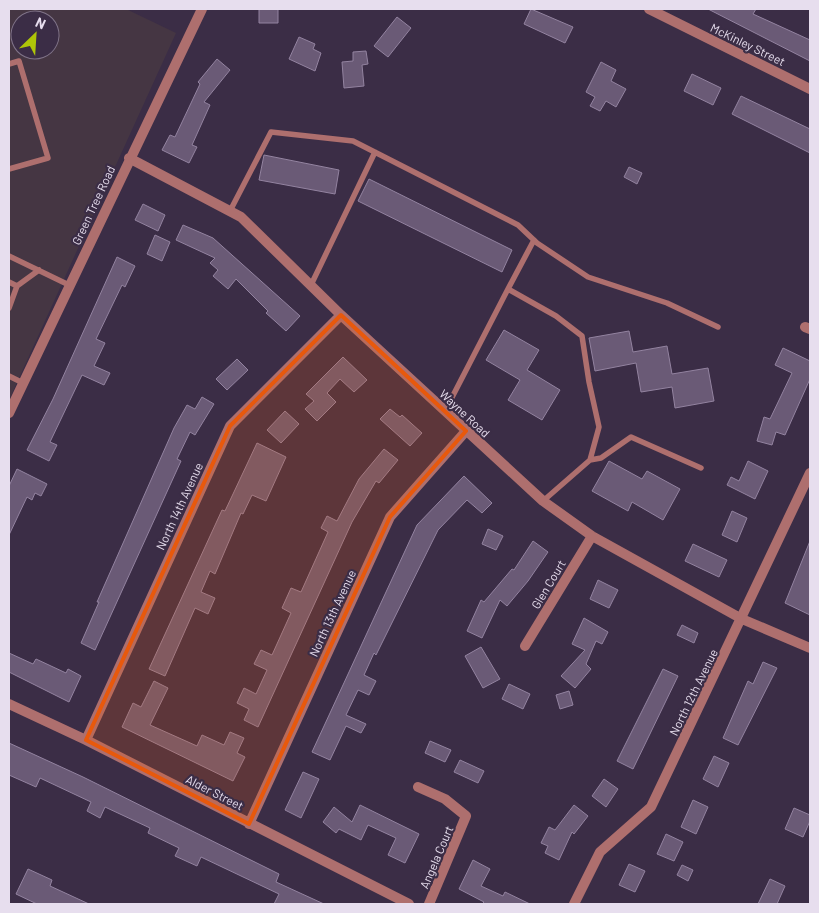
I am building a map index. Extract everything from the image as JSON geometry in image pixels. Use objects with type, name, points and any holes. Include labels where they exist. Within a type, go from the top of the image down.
[{"type":"street","name":"Green Tree Road","points":[[9,413],[202,9]]},
{"type":"street","name":"McKinley Street","points":[[649,9],[810,89]]},
{"type":"street","name":"Wayne Road","points":[[130,158],[242,217],[341,314],[543,501],[592,536],[742,619],[810,648]]},
{"type":"street","name":"North 14th Avenue","points":[[86,740],[230,426],[341,314]]},
{"type":"street","name":"North 13th Avenue","points":[[249,824],[390,517],[466,431]]},
{"type":"street","name":"North 12th Avenue","points":[[574,904],[600,852],[651,807],[810,474]]},
{"type":"street","name":"Glen Court","points":[[525,646],[592,536]]},
{"type":"street","name":"Alder Street","points":[[9,704],[86,740],[409,904]]},
{"type":"street","name":"Angela Court","points":[[418,787],[445,799],[466,816],[430,904]]},
{"type":"lane","points":[[9,64],[19,62],[48,158],[9,169]]},
{"type":"lane","points":[[230,211],[271,132],[353,141],[518,225],[534,240],[588,277],[668,303],[718,327]]},
{"type":"lane","points":[[311,285],[375,152]]},
{"type":"lane","points":[[445,411],[534,240]]},
{"type":"lane","points":[[9,256],[69,285]]},
{"type":"lane","points":[[9,308],[17,286],[39,270]]},
{"type":"lane","points":[[9,282],[17,286]]},
{"type":"lane","points":[[508,289],[556,316],[582,336],[589,382],[600,427],[590,460]]},
{"type":"lane","points":[[9,376],[23,383]]},
{"type":"lane","points":[[543,501],[590,460],[601,458],[631,437],[701,468]]},
{"type":"highlighted area","points":[[341,315],[466,431],[390,517],[249,824],[86,740],[230,426]]},
{"type":"shaded area","points":[[9,9],[126,9],[176,33],[9,400]]},
{"type":"building","points":[[259,9],[278,9],[278,23],[259,23]]},
{"type":"building","points":[[531,9],[573,27],[565,43],[524,24]]},
{"type":"building","points":[[708,9],[756,9],[753,14],[810,40],[810,61]]},
{"type":"building","points":[[397,17],[411,28],[388,57],[374,46]]},
{"type":"building","points":[[299,37],[315,44],[313,49],[321,53],[315,71],[289,59]]},
{"type":"building","points":[[366,51],[368,64],[362,65],[364,86],[344,88],[342,62],[353,61],[353,52]]},
{"type":"building","points":[[217,59],[230,70],[204,102],[210,105],[192,145],[197,147],[189,163],[162,150],[170,135],[175,137],[200,84],[198,82]]},
{"type":"building","points":[[601,62],[616,70],[611,81],[626,89],[616,107],[606,101],[600,111],[590,106],[595,97],[586,92]]},
{"type":"building","points":[[692,74],[721,88],[713,105],[684,91]]},
{"type":"building","points":[[741,96],[810,129],[810,153],[732,114]]},
{"type":"building","points":[[264,155],[339,170],[335,194],[259,180]]},
{"type":"building","points":[[629,167],[642,173],[637,184],[624,177]]},
{"type":"building","points":[[369,179],[512,250],[502,272],[358,201]]},
{"type":"building","points":[[143,204],[165,215],[158,231],[135,220]]},
{"type":"building","points":[[183,225],[213,238],[300,316],[286,331],[266,313],[268,311],[236,279],[228,289],[213,276],[218,270],[210,263],[215,258],[176,240]]},
{"type":"building","points":[[155,235],[170,242],[162,261],[147,254]]},
{"type":"building","points":[[117,257],[135,266],[125,287],[122,285],[96,339],[105,343],[94,366],[110,373],[104,385],[82,375],[50,442],[57,445],[49,461],[27,450],[53,399]]},
{"type":"building","points":[[504,330],[539,350],[527,370],[560,390],[542,420],[508,400],[520,380],[486,360]]},
{"type":"building","points":[[629,331],[633,352],[667,346],[672,374],[708,368],[714,401],[675,408],[672,387],[641,392],[636,363],[595,371],[589,338]]},
{"type":"building","points":[[783,348],[810,361],[810,379],[785,435],[776,432],[772,445],[757,441],[764,417],[770,419],[792,373],[775,365]]},
{"type":"building","points":[[343,357],[367,380],[354,392],[340,379],[327,393],[336,402],[317,421],[305,409],[314,401],[306,394]]},
{"type":"building","points":[[237,359],[248,370],[227,390],[216,379]]},
{"type":"building","points":[[202,397],[214,404],[195,435],[190,432],[177,459],[181,461],[95,650],[81,643],[99,602],[97,602],[174,428],[187,405],[195,409]]},
{"type":"building","points":[[390,409],[400,417],[402,415],[422,433],[410,446],[380,419]]},
{"type":"building","points":[[285,411],[299,424],[281,443],[267,430]]},
{"type":"building","points":[[257,443],[286,457],[266,501],[252,495],[243,514],[241,513],[215,574],[210,571],[201,592],[215,598],[208,614],[195,608],[165,676],[149,669],[222,510],[225,511]]},
{"type":"building","points":[[384,449],[398,460],[379,483],[376,481],[352,522],[258,727],[244,720],[249,709],[237,703],[244,688],[256,694],[267,670],[254,664],[261,650],[272,655],[291,613],[282,608],[291,588],[301,592],[328,532],[321,528],[327,516],[337,521],[359,479]]},
{"type":"building","points":[[609,461],[642,479],[647,471],[680,489],[663,520],[632,502],[628,511],[592,491]]},
{"type":"building","points":[[748,461],[768,471],[755,499],[727,485],[731,477],[739,481]]},
{"type":"building","points":[[17,469],[47,484],[41,496],[35,493],[32,500],[27,497],[9,535],[9,486]]},
{"type":"building","points":[[464,476],[492,503],[482,513],[467,500],[438,530],[376,655],[374,653],[364,675],[376,681],[369,695],[358,690],[346,715],[366,724],[361,733],[346,726],[330,760],[312,752],[417,525]]},
{"type":"building","points":[[732,511],[747,518],[737,542],[722,535]]},
{"type":"building","points":[[488,529],[503,536],[496,550],[482,544]]},
{"type":"building","points":[[533,541],[548,552],[528,581],[507,606],[500,600],[482,638],[467,631],[481,600],[484,602],[512,569],[514,570]]},
{"type":"building","points":[[810,541],[810,615],[785,603]]},
{"type":"building","points":[[693,544],[727,560],[719,577],[685,561]]},
{"type":"building","points":[[598,580],[618,590],[609,608],[590,599]]},
{"type":"building","points":[[584,618],[608,632],[602,644],[596,641],[586,664],[591,669],[575,688],[561,676],[585,650],[572,644]]},
{"type":"building","points":[[682,625],[698,633],[694,643],[677,635]]},
{"type":"building","points":[[481,647],[500,679],[483,688],[465,656]]},
{"type":"building","points":[[9,653],[33,664],[36,659],[66,673],[68,669],[81,676],[69,702],[9,672]]},
{"type":"building","points":[[763,662],[777,668],[738,745],[723,738],[748,681],[753,684]]},
{"type":"building","points":[[663,669],[678,676],[633,769],[617,761]]},
{"type":"building","points":[[154,681],[168,688],[150,725],[197,746],[202,735],[224,745],[230,732],[244,738],[237,753],[245,757],[233,781],[122,727],[133,703],[141,707]]},
{"type":"building","points":[[509,684],[530,694],[523,709],[502,699]]},
{"type":"building","points":[[569,691],[573,705],[560,709],[556,695]]},
{"type":"building","points":[[430,741],[451,750],[445,762],[425,753]]},
{"type":"building","points":[[9,743],[83,777],[279,874],[276,882],[324,904],[274,904],[279,894],[201,857],[197,866],[175,856],[179,848],[148,833],[150,828],[105,807],[100,818],[87,811],[91,802],[40,778],[36,787],[9,775]]},
{"type":"building","points":[[714,756],[729,763],[718,787],[703,779]]},
{"type":"building","points":[[460,760],[484,771],[478,783],[454,772]]},
{"type":"building","points":[[303,772],[319,779],[301,818],[285,810]]},
{"type":"building","points":[[604,779],[618,789],[606,807],[592,796]]},
{"type":"building","points":[[693,800],[708,807],[696,834],[681,827]]},
{"type":"building","points":[[360,805],[419,834],[405,863],[388,855],[396,838],[368,825],[361,840],[339,829],[336,833],[323,822],[334,807],[352,822]]},
{"type":"building","points":[[574,805],[588,816],[574,834],[572,832],[559,860],[545,853],[548,846],[541,843],[549,827],[555,830]]},
{"type":"building","points":[[794,808],[810,815],[810,821],[803,837],[785,829]]},
{"type":"building","points":[[666,834],[683,842],[674,861],[657,854]]},
{"type":"building","points":[[473,860],[490,869],[481,886],[503,896],[505,892],[530,904],[482,904],[484,902],[459,889]]},
{"type":"building","points":[[629,864],[645,871],[635,892],[619,885]]},
{"type":"building","points":[[682,865],[693,870],[688,881],[677,875]]},
{"type":"building","points":[[28,869],[52,880],[50,886],[89,904],[37,904],[16,894]]},
{"type":"building","points":[[770,879],[785,886],[777,904],[758,904]]}]
